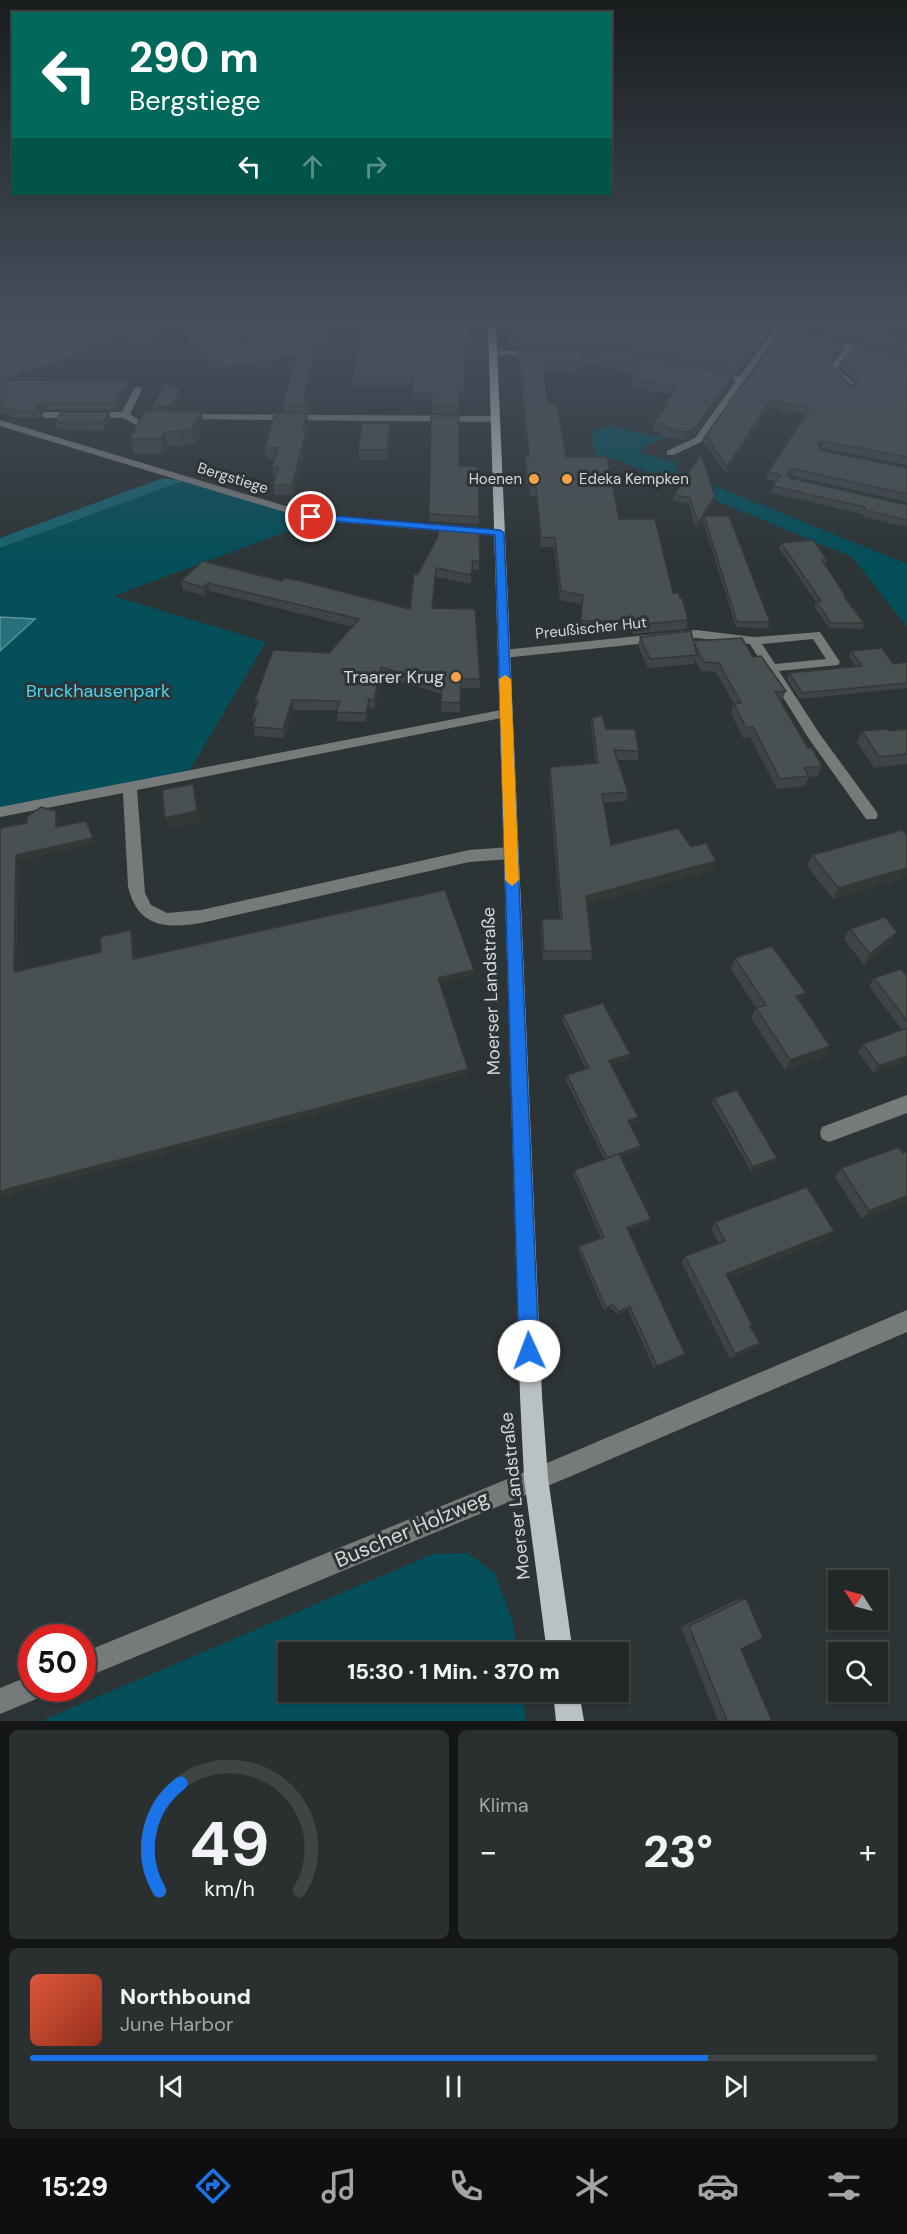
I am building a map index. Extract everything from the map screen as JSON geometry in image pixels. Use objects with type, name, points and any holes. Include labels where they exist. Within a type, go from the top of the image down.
[{"type":"main road","name":"Moerser Landstraße","points":[[495,405],[528,1329],[536,1478],[558,1642]]},
{"type":"main road","points":[[567,1702],[570,1721]]},
{"type":"street","points":[[125,415],[130,405]]},
{"type":"street","points":[[670,453],[698,440],[723,405]]},
{"type":"street","points":[[45,415],[125,415],[138,423],[171,418],[495,419]]},
{"type":"street","name":"Bergstiege","points":[[0,423],[311,517],[500,533]]},
{"type":"street","name":"Preußischer Hut","points":[[504,654],[696,634],[753,641],[816,635],[834,662],[770,668]]},
{"type":"street","points":[[753,641],[814,736],[871,815]]},
{"type":"street","points":[[0,812],[506,713]]},
{"type":"street","points":[[130,786],[136,886],[140,901],[146,911],[162,918],[198,916],[233,909],[469,856],[511,853]]},
{"type":"street","points":[[829,1133],[907,1104]]},
{"type":"street","name":"Buscher Holzweg","points":[[96,1660],[907,1321]]},
{"type":"street","points":[[0,1701],[18,1694]]},
{"type":"green space","points":[[609,425],[665,439],[645,445],[640,453],[680,463],[674,469],[907,564],[907,627],[852,557],[618,460],[595,455],[592,432]]},
{"type":"green space","name":"Bruckhausenpark","points":[[183,481],[310,518],[283,533],[113,596],[266,642],[189,771],[0,808],[0,651],[34,619],[0,617],[0,548]]},
{"type":"green space","points":[[467,1553],[494,1572],[512,1619],[515,1642],[278,1642],[278,1702],[523,1702],[526,1721],[41,1721],[86,1702],[96,1702],[96,1698],[433,1554]]},
{"type":"shaded area","points":[[163,478],[183,481],[0,548],[0,538]]},
{"type":"shaded area","points":[[0,617],[35,619],[0,651]]},
{"type":"building","points":[[40,405],[36,408],[39,411],[14,411],[0,407]]},
{"type":"building","points":[[153,405],[171,405],[152,408]]},
{"type":"building","points":[[524,405],[557,405],[566,457],[607,457],[619,519],[655,519],[673,593],[679,593],[682,598],[688,620],[634,625],[632,621],[581,621],[583,595],[561,591],[555,538],[541,537],[536,487],[531,487],[530,476],[527,476],[525,457],[529,457]]},
{"type":"building","points":[[668,405],[712,405],[695,428],[686,432],[663,427],[665,424],[654,422]]},
{"type":"building","points":[[727,405],[768,405],[727,467],[709,441],[711,439],[704,438]]},
{"type":"building","points":[[797,405],[907,405],[907,457],[823,441],[818,443],[820,450],[907,468],[907,494],[794,469],[787,474],[790,478],[907,505],[907,520],[865,510],[865,507],[773,486],[780,475],[768,472],[810,408]]},
{"type":"building","points":[[166,409],[165,411],[201,411],[191,430],[164,432],[161,439],[130,439],[144,412]]},
{"type":"building","points":[[62,412],[109,412],[103,422],[55,422]]},
{"type":"building","points":[[279,413],[307,413],[303,428],[307,429],[292,485],[273,485],[278,467],[272,467],[278,448],[265,448],[274,416],[278,416]]},
{"type":"building","points":[[431,417],[459,417],[459,466],[478,467],[479,517],[429,514]]},
{"type":"building","points":[[362,423],[390,423],[387,450],[358,450]]},
{"type":"building","points":[[701,454],[715,496],[698,523],[690,498],[674,495]]},
{"type":"building","points":[[704,516],[729,516],[770,622],[737,622]]},
{"type":"building","points":[[439,524],[479,528],[480,561],[473,561],[471,575],[436,568],[432,608],[475,609],[480,679],[461,679],[460,703],[441,702],[442,685],[381,667],[374,700],[369,699],[366,713],[336,712],[340,701],[292,700],[283,729],[253,727],[256,718],[252,717],[258,700],[255,700],[273,650],[329,653],[359,619],[208,583],[203,587],[181,581],[203,561],[282,581],[284,578],[297,580],[410,609],[414,574],[418,574],[438,536]]},
{"type":"building","points":[[813,540],[827,559],[822,560],[847,598],[845,598],[864,623],[831,623],[816,601],[821,601],[781,543]]},
{"type":"building","points":[[691,631],[693,641],[742,638],[753,657],[761,656],[786,691],[775,692],[808,748],[812,748],[822,766],[804,768],[809,776],[780,779],[753,727],[746,728],[734,704],[741,703],[719,663],[704,662],[694,643],[697,655],[650,659],[640,637]]},
{"type":"building","points":[[882,648],[893,664],[907,662],[907,683],[802,693],[789,673],[862,666],[851,651]]},
{"type":"building","points":[[602,715],[606,729],[635,729],[639,751],[614,750],[628,792],[602,794],[611,845],[678,828],[691,847],[706,843],[716,861],[586,896],[592,951],[544,951],[542,919],[562,919],[550,767],[598,763],[592,718]]},
{"type":"building","points":[[887,729],[889,731],[907,729],[907,754],[879,757],[862,731]]},
{"type":"building","points":[[193,784],[197,811],[165,818],[162,790]]},
{"type":"building","points":[[41,807],[56,811],[56,827],[86,821],[93,838],[16,855],[14,972],[101,952],[100,937],[131,930],[133,959],[445,890],[474,970],[438,978],[468,1069],[0,1191],[0,828],[27,823],[27,817]]},
{"type":"building","points":[[902,830],[907,836],[907,868],[838,888],[812,855]]},
{"type":"building","points":[[885,917],[897,932],[870,954],[850,929]]},
{"type":"building","points":[[772,946],[806,993],[796,996],[830,1046],[790,1060],[756,1008],[766,1005],[735,958]]},
{"type":"building","points":[[901,969],[907,976],[907,1021],[874,978]]},
{"type":"building","points":[[603,1003],[630,1054],[609,1061],[638,1117],[628,1121],[641,1146],[607,1158],[567,1075],[589,1068],[563,1015]]},
{"type":"building","points":[[907,1028],[907,1056],[879,1066],[863,1044]]},
{"type":"building","points":[[737,1090],[777,1158],[753,1167],[714,1098]]},
{"type":"building","points":[[899,1147],[903,1153],[907,1151],[907,1196],[869,1211],[841,1168]]},
{"type":"building","points":[[619,1154],[651,1219],[627,1228],[685,1354],[657,1366],[630,1307],[619,1311],[612,1305],[606,1308],[579,1246],[604,1237],[574,1170]]},
{"type":"building","points":[[807,1187],[834,1231],[726,1274],[760,1343],[735,1354],[685,1256],[725,1241],[715,1222]]},
{"type":"building","points":[[746,1598],[763,1638],[741,1649],[772,1721],[727,1721],[689,1626]]},
{"type":"slow traffic","points":[[505,679],[512,880]]},
{"type":"place","name":"Hoenen","points":[[534,479]]},
{"type":"place","name":"Edeka Kempken","points":[[567,479]]},
{"type":"place","name":"Traarer Krug","points":[[456,677]]},
{"type":"route","points":[[311,517],[500,533],[529,1351]]}]
